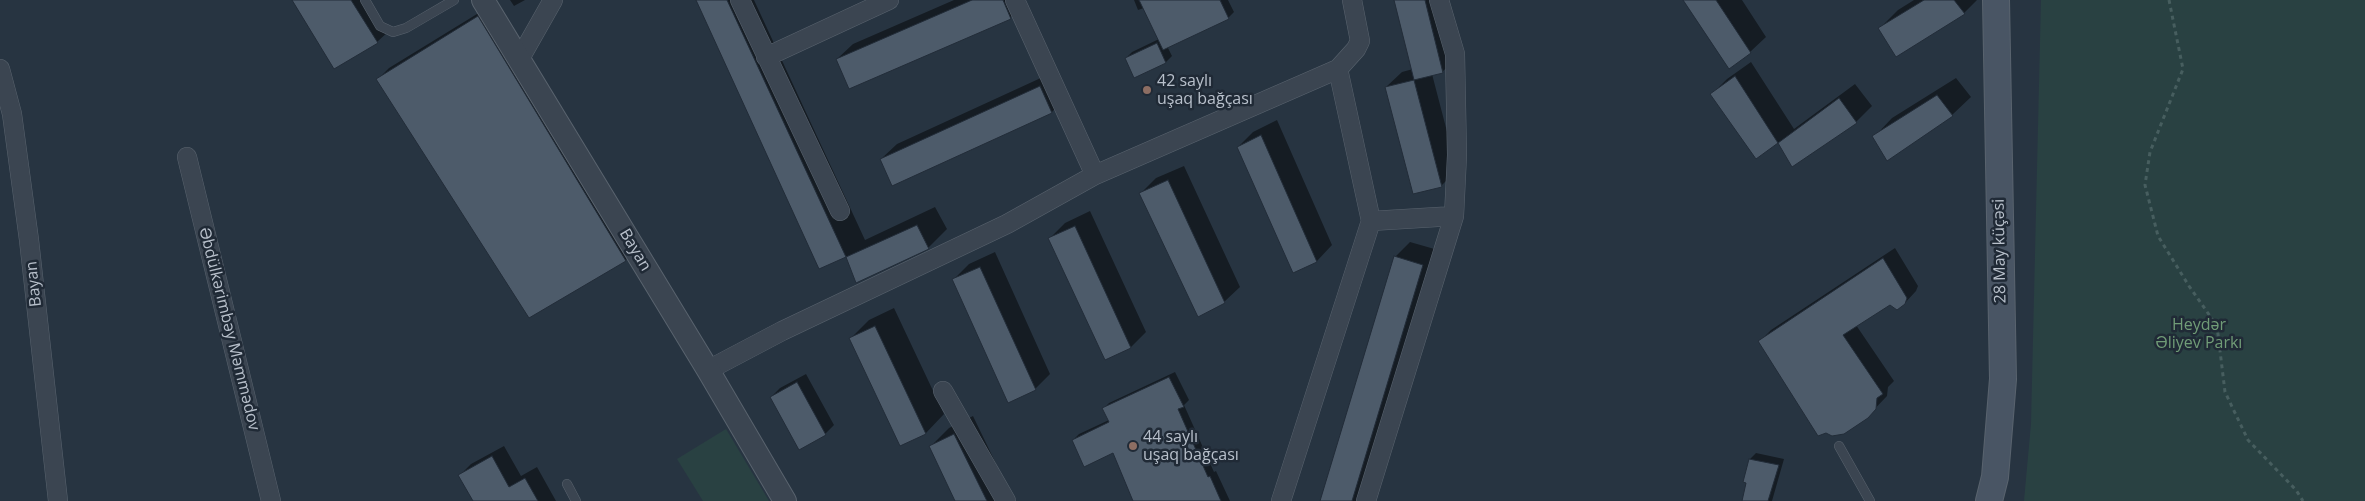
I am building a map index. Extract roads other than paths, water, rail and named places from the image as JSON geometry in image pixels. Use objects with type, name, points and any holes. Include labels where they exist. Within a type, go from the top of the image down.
[{"type":"main road","name":"28 May küçəsi","points":[[1990,501],[1995,477],[2003,380],[1996,0]]},
{"type":"street","name":"Bayan","points":[[483,0],[708,370],[785,501]]},
{"type":"street","points":[[519,60],[552,0]]},
{"type":"street","points":[[740,0],[840,211]]},
{"type":"street","points":[[766,57],[890,0]]},
{"type":"street","points":[[1015,0],[1095,175]]},
{"type":"street","points":[[708,370],[782,331],[1006,224],[1095,175],[1338,69],[1360,42],[1352,0]]},
{"type":"street","points":[[1366,501],[1421,317],[1454,216],[1457,155],[1454,54],[1439,0]]},
{"type":"street","name":"Bayan","points":[[0,69],[12,114],[30,240],[58,501]]},
{"type":"street","points":[[1281,501],[1371,221],[1338,69]]},
{"type":"street","name":"Əbdülkərimbəy Məmmədov","points":[[187,157],[271,501]]},
{"type":"street","points":[[1371,221],[1454,216]]},
{"type":"street","points":[[943,391],[1006,501]]},
{"type":"lane","points":[[365,0],[380,26],[393,32],[406,28],[454,0]]},
{"type":"lane","points":[[1839,446],[1870,501]]},
{"type":"lane","points":[[567,484],[576,501]]},
{"type":"place","name":"42 saylı uşaq bağçası","points":[[1147,90]]},
{"type":"place","name":"44 saylı uşaq bağçası","points":[[1133,446]]},
{"type":"park label","name":"Heydər Əliyev Parkı","points":[[2199,334]]}]
